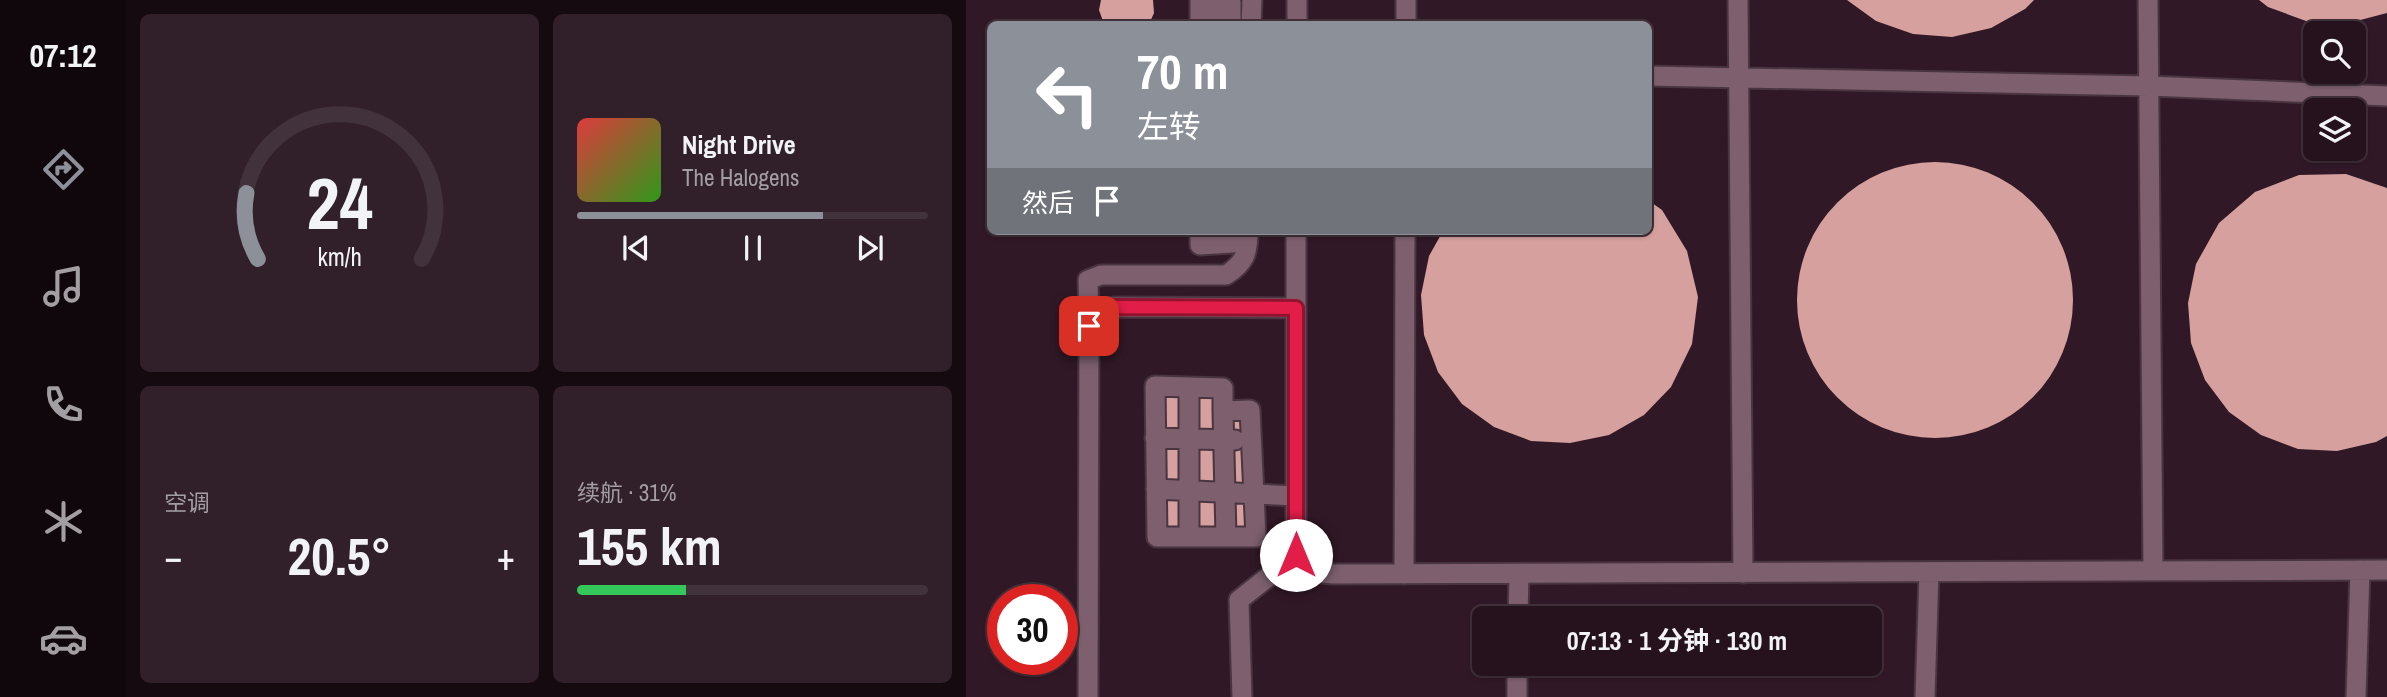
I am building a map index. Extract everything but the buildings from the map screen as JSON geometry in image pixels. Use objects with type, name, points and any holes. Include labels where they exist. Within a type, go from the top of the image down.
[{"type":"street","points":[[1251,21],[1252,0]]},
{"type":"street","points":[[1297,0],[1297,21]]},
{"type":"street","points":[[1406,0],[1406,21]]},
{"type":"street","points":[[1738,0],[1743,573]]},
{"type":"street","points":[[2148,0],[2153,571]]},
{"type":"street","points":[[1200,21],[1200,1],[1231,3],[1231,21]]},
{"type":"street","points":[[1215,2],[1215,21]]},
{"type":"street","points":[[1652,76],[2149,86],[2387,96]]},
{"type":"street","points":[[1199,235],[1199,245],[1216,237],[1232,243],[1232,235]]},
{"type":"street","points":[[1088,697],[1088,280],[1101,275],[1226,275],[1238,268],[1248,254],[1248,235]]},
{"type":"street","points":[[1242,697],[1239,600],[1296,555],[1296,235]]},
{"type":"street","points":[[1404,574],[1405,235]]},
{"type":"street","points":[[1089,326],[1098,314],[1114,307],[1296,308]]},
{"type":"street","points":[[1223,411],[1250,410],[1256,537],[1226,537],[1157,537],[1155,386],[1223,388],[1223,411],[1226,537]]},
{"type":"street","points":[[1189,387],[1189,537]]},
{"type":"street","points":[[1156,438],[1251,440]]},
{"type":"street","points":[[1156,489],[1296,496]]},
{"type":"street","points":[[1278,569],[1333,574],[2387,570]]},
{"type":"street","points":[[2356,697],[2360,570]]},
{"type":"street","points":[[1925,697],[1929,572]]},
{"type":"street","points":[[1518,606],[1519,574]]},
{"type":"street","points":[[1517,676],[1517,697]]},
{"type":"route","points":[[1089,326],[1098,314],[1114,307],[1296,308],[1296,555]]}]
